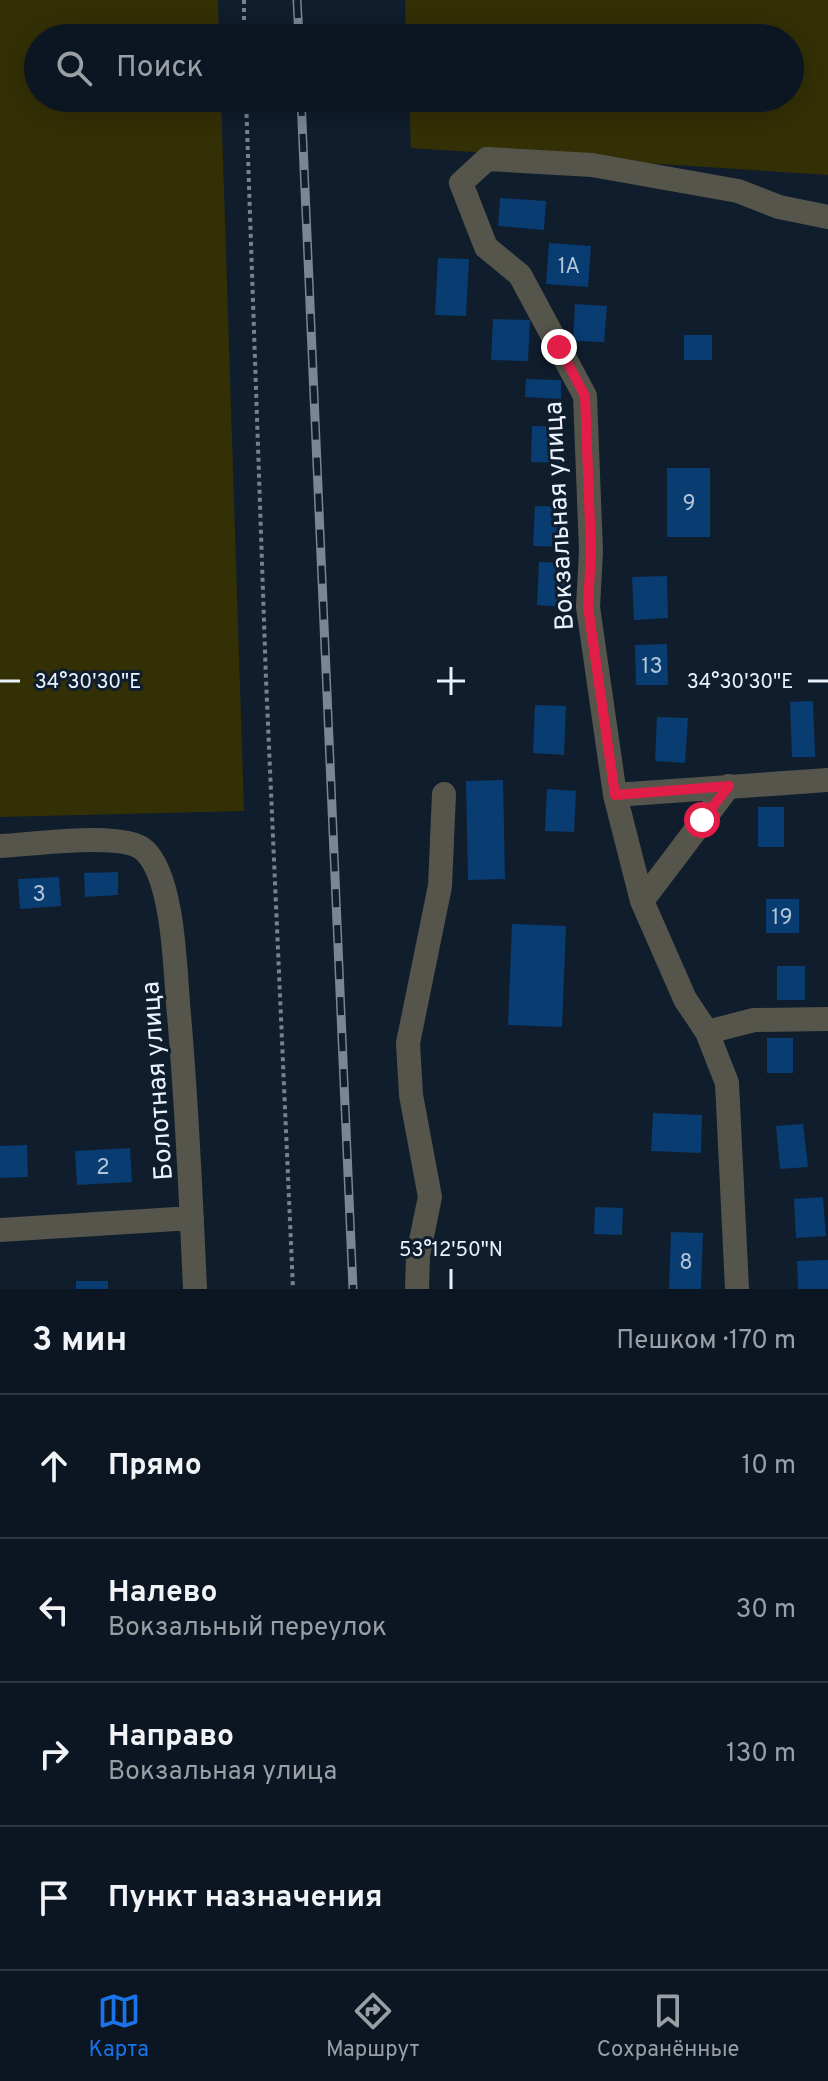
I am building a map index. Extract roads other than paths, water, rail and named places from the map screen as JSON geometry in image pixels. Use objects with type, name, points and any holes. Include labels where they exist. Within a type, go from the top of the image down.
[{"type":"street","name":"Вокзальная улица","points":[[737,1289],[727,1083],[707,1032],[685,999],[642,901],[615,795],[588,607],[591,551],[585,396],[520,275],[486,247],[461,183],[487,159],[592,165],[738,191],[779,207],[828,217]]},
{"type":"street","points":[[615,795],[828,780]]},
{"type":"street","points":[[642,901],[729,786]]},
{"type":"street","points":[[417,1289],[418,1255],[430,1197],[411,1095],[408,1043],[440,886],[444,794]]},
{"type":"street","name":"Болотная улица","points":[[0,846],[124,841],[144,851],[157,871],[175,951],[186,1072],[195,1289]]},
{"type":"street","points":[[707,1032],[754,1020],[828,1019]]},
{"type":"street","points":[[0,1230],[192,1218]]},
{"type":"railway","points":[[297,0],[298,24]]},
{"type":"railway","points":[[302,112],[353,1289]]}]
